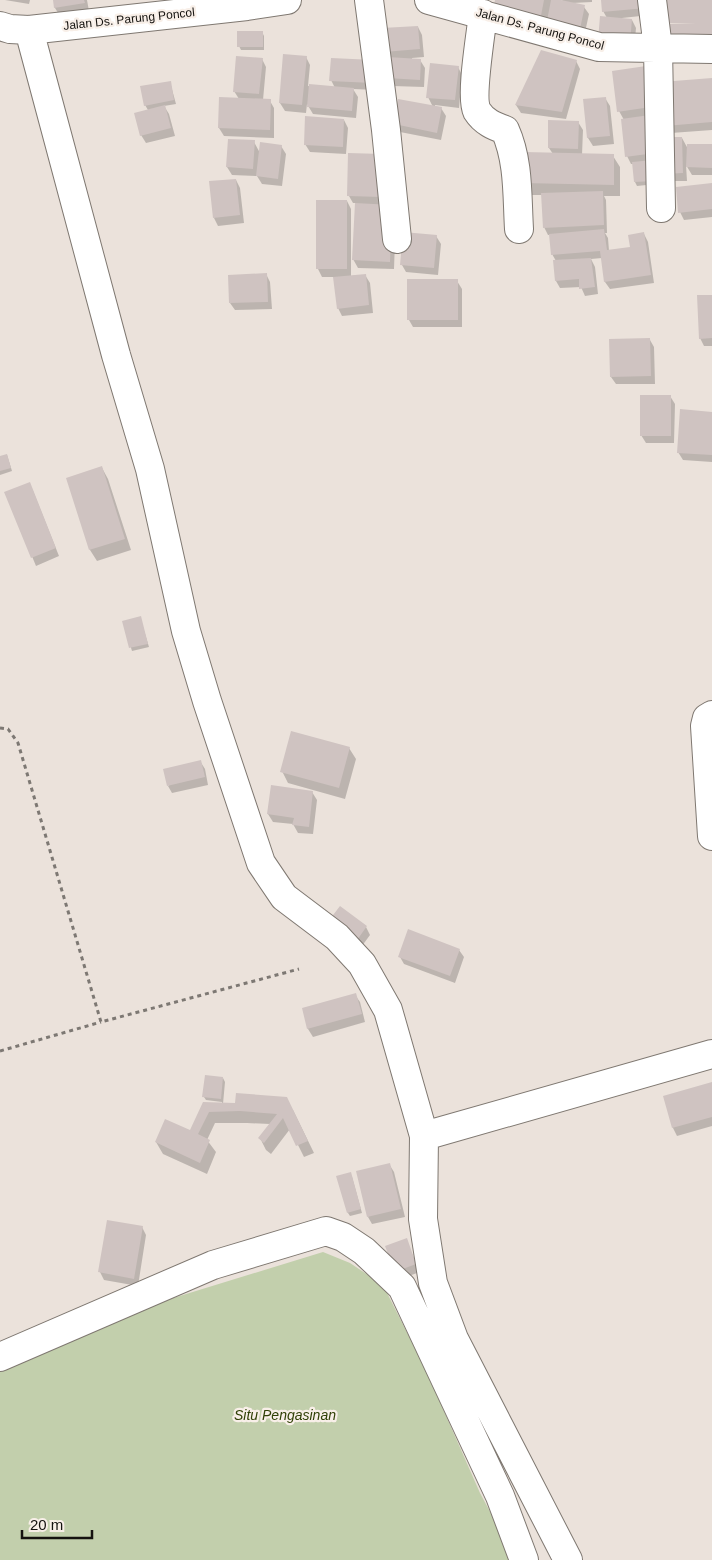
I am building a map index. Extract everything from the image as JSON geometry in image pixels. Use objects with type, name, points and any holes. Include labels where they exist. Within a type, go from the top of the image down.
[{"type":"street","name":"Jalan Ds. Parung Poncol","points":[[0,26],[10,29],[29,30],[287,0]]},
{"type":"street","points":[[369,0],[386,130],[397,239]]},
{"type":"street","name":"Jalan Ds. Parung Poncol","points":[[429,0],[599,47],[712,48]]},
{"type":"street","points":[[652,0],[658,48],[661,208]]},
{"type":"street","points":[[483,14],[474,94],[476,110],[487,123],[505,130],[512,145],[516,171],[519,229]]},
{"type":"street","points":[[29,30],[116,355],[150,469],[186,631],[207,701],[261,863],[284,897],[337,937],[362,964],[388,1010],[424,1136],[423,1219],[432,1283],[454,1339],[568,1560]]},
{"type":"street","points":[[712,715],[707,718],[704,726],[712,836]]},
{"type":"street","points":[[424,1136],[712,1054]]},
{"type":"street","points":[[0,1357],[213,1264],[326,1231],[343,1237],[364,1251],[402,1287],[500,1496],[524,1560]]},
{"type":"path","points":[[0,728],[8,730],[18,743],[101,1022]]},
{"type":"path","points":[[0,1051],[299,969]]},
{"type":"water","name":"Situ Pengasinan","points":[[323,1252],[350,1263],[383,1285],[425,1368],[480,1493],[516,1560],[0,1560],[0,1369],[144,1307]]},
{"type":"building","points":[[53,0],[84,0],[85,3],[54,8]]},
{"type":"building","points":[[495,0],[544,0],[539,26],[492,14]]},
{"type":"building","points":[[551,0],[585,5],[578,39],[545,31]]},
{"type":"building","points":[[601,0],[646,0],[646,8],[602,12]]},
{"type":"building","points":[[661,0],[712,0],[712,47],[666,47],[666,24],[696,23],[661,23]]},
{"type":"building","points":[[600,16],[632,19],[630,43],[598,41]]},
{"type":"building","points":[[418,26],[420,49],[384,52],[382,28]]},
{"type":"building","points":[[237,31],[263,31],[263,47],[237,47]]},
{"type":"building","points":[[541,50],[577,60],[562,112],[515,105]]},
{"type":"building","points":[[283,54],[307,56],[302,105],[279,103]]},
{"type":"building","points":[[236,56],[263,58],[259,94],[233,92]]},
{"type":"building","points":[[387,57],[421,59],[420,80],[387,78]]},
{"type":"building","points":[[331,58],[374,60],[373,83],[329,81]]},
{"type":"building","points":[[430,63],[459,66],[455,100],[426,98]]},
{"type":"building","points":[[646,66],[651,107],[617,112],[612,71]]},
{"type":"building","points":[[712,78],[712,122],[665,126],[661,82]]},
{"type":"building","points":[[171,81],[174,100],[144,106],[140,86]]},
{"type":"building","points":[[309,84],[354,88],[352,111],[307,107]]},
{"type":"building","points":[[219,97],[271,99],[270,130],[218,128]]},
{"type":"building","points":[[606,97],[610,136],[587,138],[583,99]]},
{"type":"building","points":[[398,99],[442,107],[437,133],[394,124]]},
{"type":"building","points":[[165,105],[171,128],[140,136],[134,113]]},
{"type":"building","points":[[650,115],[655,153],[625,157],[621,119]]},
{"type":"building","points":[[305,116],[344,119],[343,147],[304,145]]},
{"type":"building","points":[[548,120],[579,121],[578,149],[548,148]]},
{"type":"building","points":[[664,137],[682,137],[683,173],[664,174]]},
{"type":"building","points":[[228,139],[255,140],[253,169],[226,167]]},
{"type":"building","points":[[260,142],[282,145],[278,179],[256,176]]},
{"type":"building","points":[[687,144],[712,144],[712,168],[686,167]]},
{"type":"building","points":[[524,152],[614,154],[614,185],[523,183]]},
{"type":"building","points":[[348,153],[382,154],[381,197],[347,196]]},
{"type":"building","points":[[653,160],[654,181],[634,182],[632,162]]},
{"type":"building","points":[[236,179],[240,215],[213,218],[209,181]]},
{"type":"building","points":[[712,183],[712,209],[678,213],[676,187]]},
{"type":"building","points":[[603,191],[604,225],[543,228],[541,193]]},
{"type":"building","points":[[316,200],[347,200],[347,269],[316,269]]},
{"type":"building","points":[[355,203],[392,205],[390,262],[352,260]]},
{"type":"building","points":[[604,229],[607,250],[630,247],[628,235],[644,232],[651,275],[604,282],[600,251],[551,255],[549,234]]},
{"type":"building","points":[[403,232],[437,235],[434,268],[400,265]]},
{"type":"building","points":[[591,258],[595,287],[579,289],[579,279],[555,281],[553,260]]},
{"type":"building","points":[[267,273],[268,302],[229,303],[228,275]]},
{"type":"building","points":[[366,274],[369,305],[337,309],[333,277]]},
{"type":"building","points":[[407,279],[458,279],[458,320],[407,320]]},
{"type":"building","points":[[697,295],[712,295],[712,338],[699,339]]},
{"type":"building","points":[[650,338],[651,376],[610,377],[609,339]]},
{"type":"building","points":[[640,395],[671,395],[671,436],[640,436]]},
{"type":"building","points":[[680,409],[712,412],[712,455],[677,453]]},
{"type":"building","points":[[7,454],[11,468],[0,471],[0,456]]},
{"type":"building","points":[[102,466],[125,539],[89,550],[66,478]]},
{"type":"building","points":[[30,482],[56,548],[31,558],[4,492]]},
{"type":"building","points":[[141,616],[148,644],[129,648],[122,621]]},
{"type":"building","points":[[291,731],[350,747],[339,788],[280,772]]},
{"type":"building","points":[[201,760],[205,777],[167,786],[163,769]]},
{"type":"building","points":[[271,785],[313,791],[309,827],[292,825],[294,818],[267,814]]},
{"type":"building","points":[[340,906],[367,926],[355,943],[327,923]]},
{"type":"building","points":[[408,929],[460,949],[450,976],[398,957]]},
{"type":"building","points":[[356,993],[362,1014],[307,1029],[302,1008]]},
{"type":"building","points":[[205,1075],[223,1077],[221,1099],[202,1097]]},
{"type":"building","points":[[712,1082],[712,1117],[672,1128],[663,1096]]},
{"type":"building","points":[[236,1093],[287,1097],[308,1141],[296,1146],[283,1118],[264,1143],[258,1138],[277,1114],[240,1111],[209,1112],[198,1134],[210,1140],[200,1163],[155,1142],[165,1119],[190,1130],[203,1102],[235,1103]]},
{"type":"building","points":[[390,1163],[401,1209],[367,1217],[356,1171]]},
{"type":"building","points":[[351,1172],[361,1209],[347,1213],[336,1176]]},
{"type":"building","points":[[107,1220],[143,1226],[134,1279],[98,1272]]},
{"type":"building","points":[[407,1238],[416,1264],[395,1272],[385,1246]]}]
